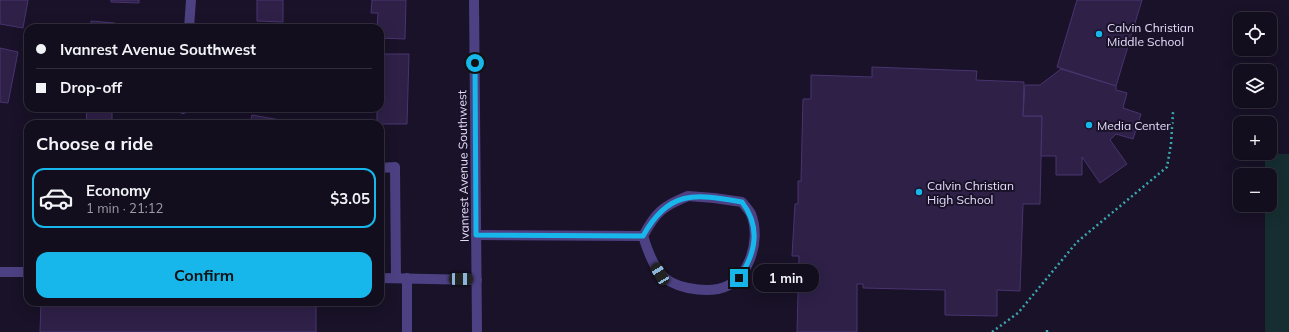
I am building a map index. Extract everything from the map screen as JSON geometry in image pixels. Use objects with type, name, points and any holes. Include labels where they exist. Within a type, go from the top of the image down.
[{"type":"street","points":[[189,24],[191,0]]},
{"type":"street","name":"Ivanrest Avenue Southwest","points":[[474,0],[477,332]]},
{"type":"street","points":[[384,168],[395,167],[407,332]]},
{"type":"street","points":[[688,196],[742,202],[751,214],[755,233],[748,265],[739,278],[720,289],[702,291],[676,285],[660,274],[650,256],[643,236],[653,219],[668,205],[688,196]]},
{"type":"street","points":[[476,235],[643,236]]},
{"type":"street","points":[[0,272],[24,272]]},
{"type":"street","points":[[384,278],[477,280]]},
{"type":"path","points":[[992,332],[1018,313],[1077,242],[1167,167],[1173,112]]},
{"type":"green space","points":[[1277,154],[1289,154],[1289,332],[1265,332],[1265,212],[1277,212],[1277,168],[1265,168],[1265,160],[1277,160]]},
{"type":"building","points":[[0,0],[28,0],[23,28],[0,24]]},
{"type":"building","points":[[111,0],[139,0],[139,3],[111,2]]},
{"type":"building","points":[[257,0],[283,0],[283,22],[257,21]]},
{"type":"building","points":[[372,0],[406,0],[405,39],[384,38],[384,24],[377,24],[378,13],[371,13]]},
{"type":"building","name":"Calvin Christian Middle School","points":[[1077,0],[1142,0],[1116,86],[1057,67]]},
{"type":"building","points":[[91,21],[115,23],[115,24],[91,24]]},
{"type":"building","points":[[0,48],[18,52],[8,103],[0,102]]},
{"type":"building","points":[[384,54],[409,54],[407,124],[384,124],[384,120],[377,120],[377,112],[384,112]]},
{"type":"building","name":"Calvin Christian High School","points":[[872,67],[977,71],[976,80],[1024,82],[1023,116],[1042,116],[1040,204],[1023,204],[1020,291],[997,290],[997,316],[945,315],[945,290],[863,288],[863,284],[857,284],[857,332],[797,332],[799,256],[792,256],[795,204],[798,204],[798,181],[801,181],[803,99],[811,99],[811,75],[872,77]]},
{"type":"building","name":"Media Center","points":[[1061,69],[1116,86],[1116,90],[1127,93],[1123,108],[1141,114],[1133,139],[1116,134],[1110,140],[1127,164],[1100,183],[1082,157],[1082,175],[1056,175],[1056,156],[1041,156],[1042,116],[1023,116],[1025,85],[1040,85]]},
{"type":"building","points":[[87,112],[112,112],[112,120],[86,120]]},
{"type":"building","points":[[252,115],[280,120],[251,120]]},
{"type":"building","points":[[41,306],[316,306],[316,332],[40,332]]},
{"type":"place","name":"Calvin Christian Middle School","points":[[1099,34]]},
{"type":"place","name":"Media Center","points":[[1089,125]]},
{"type":"place","name":"Calvin Christian High School","points":[[919,192]]},
{"type":"route","points":[[475,63],[476,235],[643,236],[653,219],[668,205],[688,196],[742,202],[751,214],[755,233],[748,265],[739,278]]}]
